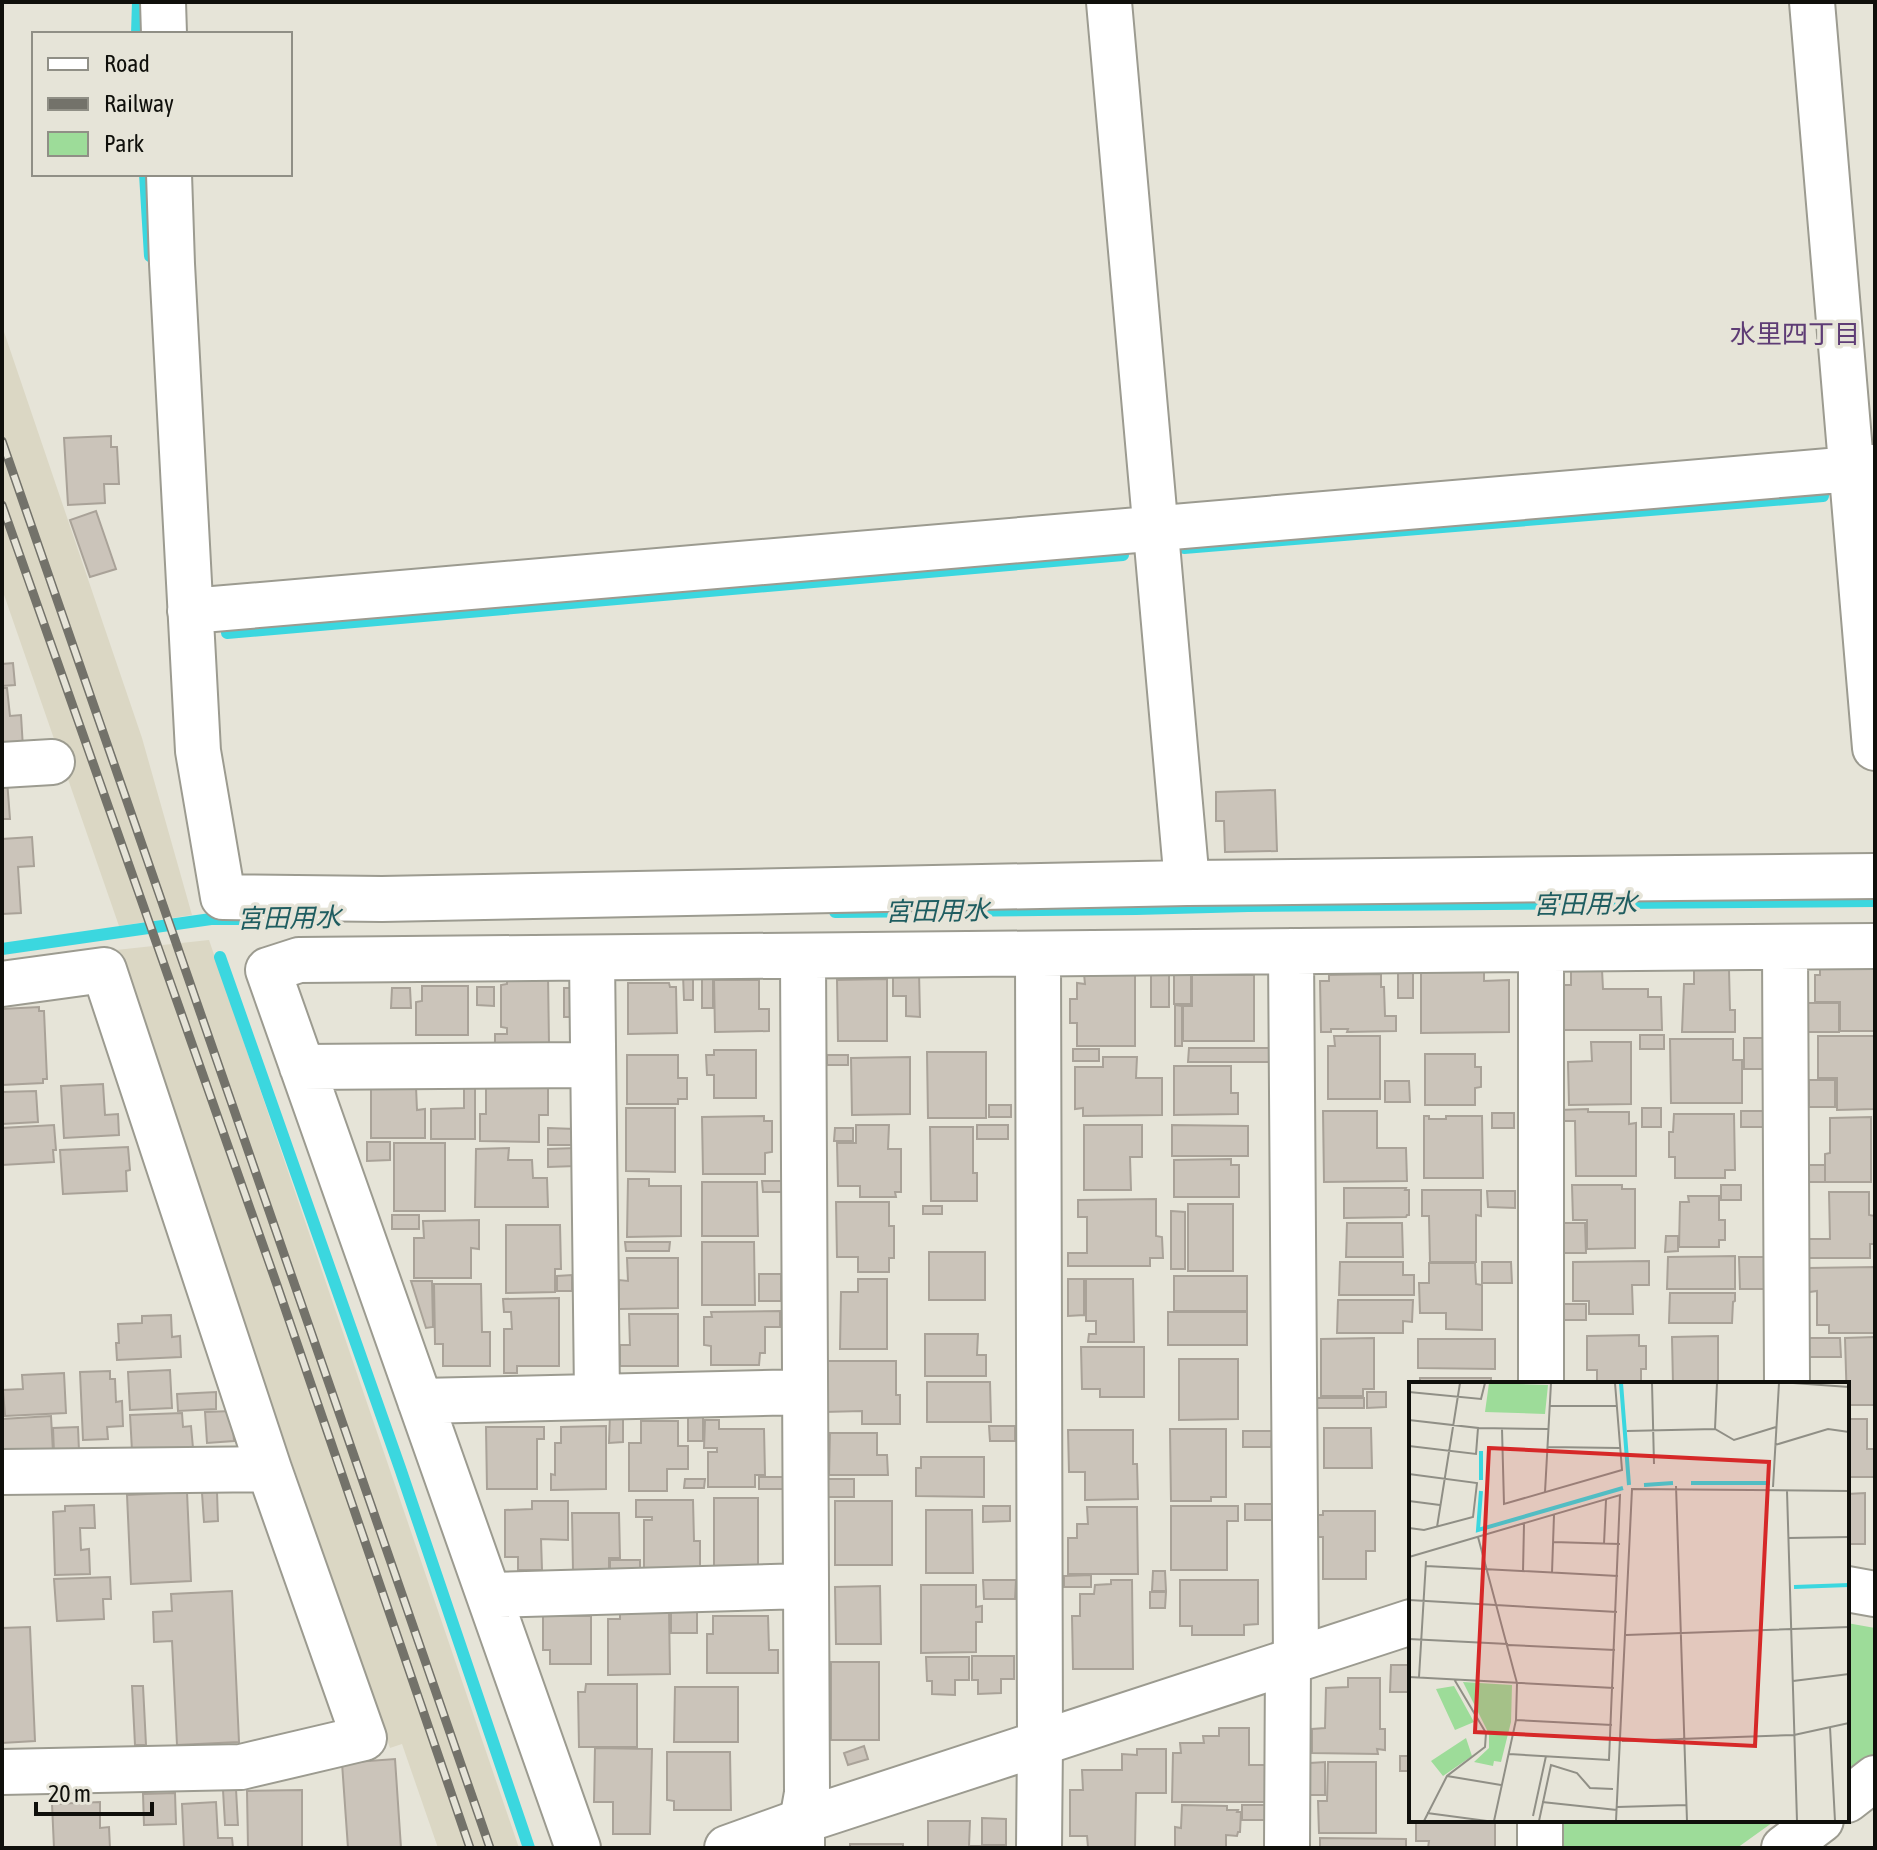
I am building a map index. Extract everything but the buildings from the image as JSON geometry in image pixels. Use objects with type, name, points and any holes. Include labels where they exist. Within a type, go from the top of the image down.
[{"type":"street","points":[[163,2],[164,32]]},
{"type":"street","points":[[1109,2],[1187,883]]},
{"type":"street","points":[[1812,2],[1863,468],[1875,748]]},
{"type":"street","points":[[169,176],[198,751],[223,897],[382,899],[1187,883],[1875,876]]},
{"type":"street","points":[[190,611],[1863,468]]},
{"type":"street","points":[[2,765],[52,762]]},
{"type":"street","points":[[578,1848],[268,970],[299,960],[1875,946]]},
{"type":"street","points":[[1785,947],[1787,1382]]},
{"type":"street","points":[[1541,949],[1541,1382]]},
{"type":"street","points":[[1287,1848],[1292,1660],[1291,951]]},
{"type":"street","points":[[1038,954],[1039,1848]]},
{"type":"street","points":[[802,1834],[807,1793],[803,956]]},
{"type":"street","points":[[592,958],[597,1396]]},
{"type":"street","points":[[2,984],[104,970],[269,1469],[364,1738],[241,1767],[2,1772]]},
{"type":"street","points":[[302,1067],[593,1065]]},
{"type":"street","points":[[420,1401],[805,1392]]},
{"type":"street","points":[[2,1472],[269,1469]]},
{"type":"street","points":[[489,1595],[806,1586]]},
{"type":"street","points":[[1849,1589],[1875,1594]]},
{"type":"street","points":[[727,1848],[802,1834],[1040,1743],[1409,1623]]},
{"type":"street","points":[[1849,1798],[1875,1778]]},
{"type":"street","points":[[1540,1822],[1540,1848]]},
{"type":"street","points":[[1784,1848],[1818,1822]]},
{"type":"shaded area","points":[[2,326],[142,738],[192,915],[119,926],[2,589]]},
{"type":"shaded area","points":[[209,940],[519,1848],[438,1848],[402,1744],[390,1748],[116,950]]},
{"type":"green space","points":[[1849,1623],[1875,1628],[1875,1758],[1849,1771]]},
{"type":"green space","points":[[1556,1822],[1773,1822],[1737,1848],[1556,1848]]},
{"type":"waterway","points":[[137,32],[138,2]]},
{"type":"waterway","points":[[145,176],[150,256]]},
{"type":"waterway","points":[[1184,548],[1823,496]]},
{"type":"waterway","points":[[227,633],[1123,555]]},
{"type":"waterway","name":"宮田用水","points":[[835,912],[1875,901]]},
{"type":"waterway","name":"宮田用水","points":[[2,949],[211,919],[293,919]]},
{"type":"waterway","points":[[220,957],[400,1468],[529,1848]]},
{"type":"railway","points":[[2,441],[490,1848]]},
{"type":"railway","points":[[2,505],[277,1285],[470,1848]]},
{"type":"district","name":"水里四丁目","points":[[1795,334]]}]
